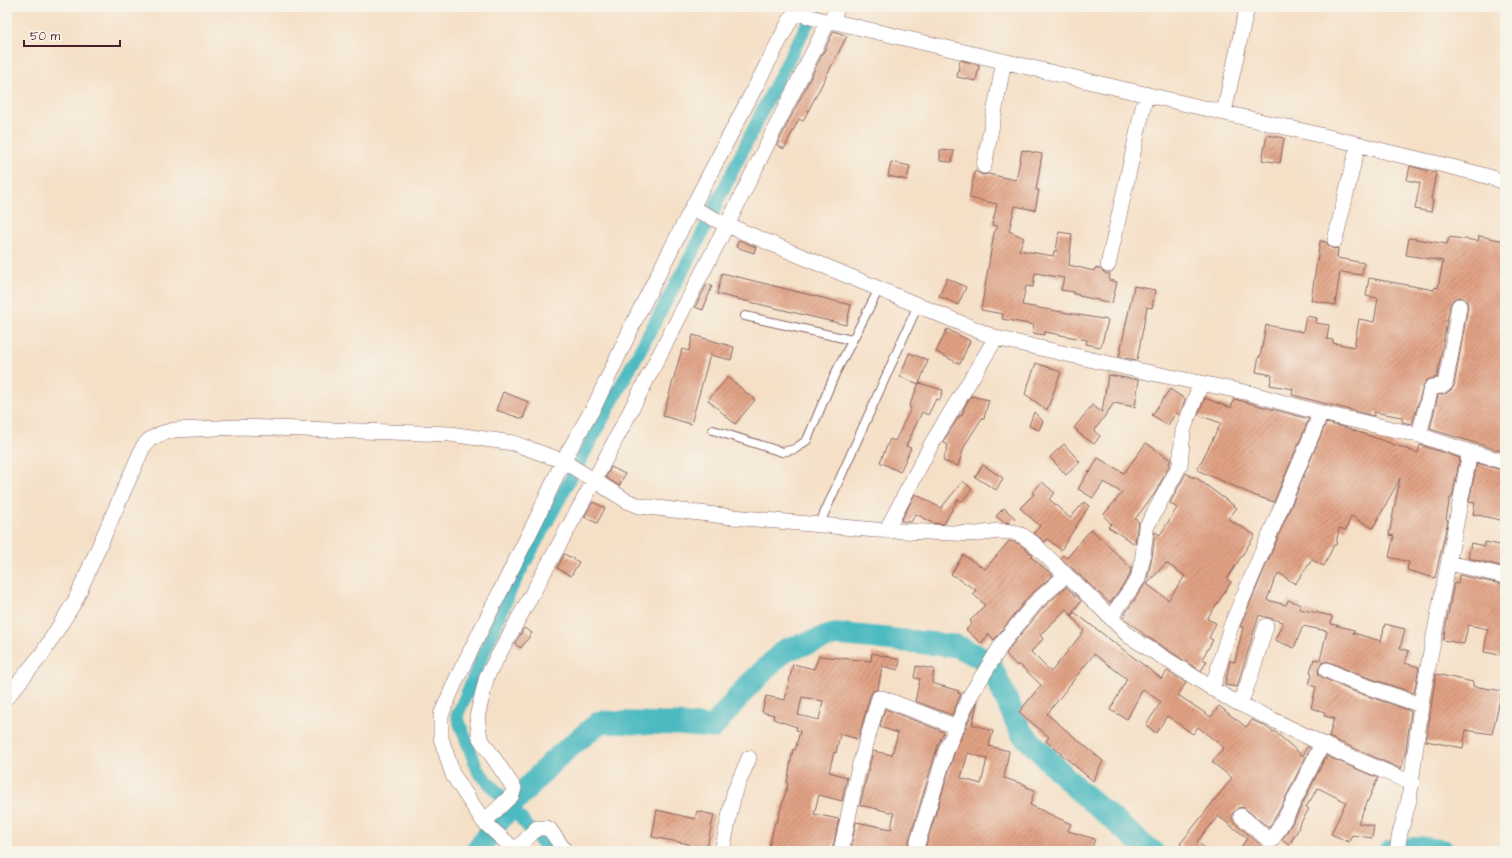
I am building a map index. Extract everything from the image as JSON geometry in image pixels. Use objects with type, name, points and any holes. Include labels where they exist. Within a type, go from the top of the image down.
[{"type":"street","points":[[486,824],[495,811],[512,795],[514,788],[480,738],[477,717],[487,676],[725,224],[828,21],[838,7]]},
{"type":"street","points":[[1224,112],[1247,7]]},
{"type":"street","points":[[565,851],[550,830],[546,828],[537,828],[514,848],[486,824],[453,775],[441,738],[441,715],[457,678],[595,405],[637,316],[797,11],[828,21],[1224,112],[1382,151],[1478,172],[1505,182]]},
{"type":"street","points":[[984,166],[1004,61]]},
{"type":"street","points":[[1108,265],[1146,94]]},
{"type":"street","points":[[1335,240],[1358,144]]},
{"type":"street","points":[[694,209],[725,224],[996,338],[1249,393],[1321,413],[1419,435],[1505,462]]},
{"type":"street","points":[[1419,435],[1432,387],[1442,386],[1445,384],[1459,306]]},
{"type":"street","points":[[886,531],[932,443],[996,338]]},
{"type":"street","points":[[1111,617],[1138,579],[1144,556],[1146,528],[1180,465],[1183,431],[1201,383]]},
{"type":"street","points":[[1212,688],[1231,626],[1321,413]]},
{"type":"street","points":[[7,697],[42,654],[75,601],[143,447],[149,440],[160,434],[174,430],[239,428],[450,434],[513,443],[566,462],[627,501],[640,506],[733,517],[886,531],[978,534],[998,531],[1013,532],[1023,536],[1033,543],[1129,636],[1240,704],[1322,744],[1412,783]]},
{"type":"street","points":[[1397,851],[1412,783],[1421,705],[1470,452]]},
{"type":"street","points":[[1449,563],[1505,576]]},
{"type":"street","points":[[915,851],[945,755],[970,696],[995,654],[1036,602],[1066,574]]},
{"type":"street","points":[[1240,704],[1250,678],[1266,626]]},
{"type":"street","points":[[1326,670],[1351,681],[1421,705]]},
{"type":"street","points":[[841,851],[857,775],[880,698],[957,727]]},
{"type":"street","points":[[1241,816],[1269,840],[1272,840],[1288,813],[1322,744]]},
{"type":"street","points":[[722,851],[734,792],[749,758]]},
{"type":"lane","points":[[713,430],[782,452],[795,449],[808,440],[823,401],[852,340],[879,289]]},
{"type":"lane","points":[[819,525],[918,305]]},
{"type":"lane","points":[[745,316],[852,340]]},
{"type":"building","points":[[834,31],[847,36],[803,121],[799,119],[784,149],[777,145]]},
{"type":"building","points":[[960,60],[979,65],[976,81],[957,77]]},
{"type":"building","points":[[1267,135],[1284,138],[1280,163],[1262,160]]},
{"type":"building","points":[[940,150],[954,151],[952,162],[940,161]]},
{"type":"building","points":[[1022,150],[1042,154],[1036,190],[1039,190],[1035,210],[1015,206],[1009,231],[1024,238],[1019,250],[1053,256],[1054,251],[1056,251],[1059,232],[1072,234],[1069,265],[1094,271],[1095,268],[1100,269],[1106,274],[1110,274],[1109,280],[1117,282],[1112,303],[1079,296],[1074,294],[1074,292],[1061,290],[1064,278],[1035,273],[1033,287],[1026,286],[1022,305],[1108,320],[1101,347],[1086,344],[1087,340],[1045,332],[1044,335],[1032,333],[1034,325],[1002,319],[1003,314],[981,310],[994,233],[998,226],[992,225],[997,204],[969,198],[975,171],[982,175],[988,174],[1016,180]]},
{"type":"building","points":[[891,162],[910,166],[907,180],[888,176]]},
{"type":"building","points":[[1410,166],[1436,173],[1431,199],[1433,200],[1431,212],[1415,209],[1420,183],[1407,180]]},
{"type":"building","points":[[1479,236],[1505,241],[1504,452],[1430,429],[1438,395],[1447,393],[1454,386],[1468,307],[1467,302],[1461,297],[1455,298],[1450,304],[1437,377],[1427,380],[1424,384],[1412,424],[1402,422],[1402,417],[1374,412],[1374,416],[1292,395],[1293,389],[1270,385],[1272,375],[1256,372],[1266,325],[1303,332],[1306,316],[1317,318],[1316,323],[1329,325],[1327,339],[1333,340],[1333,343],[1354,347],[1359,319],[1374,322],[1378,298],[1366,296],[1369,278],[1434,290],[1435,287],[1438,288],[1443,261],[1406,255],[1409,238],[1447,244],[1449,237],[1478,241]]},
{"type":"building","points":[[739,240],[756,247],[754,253],[736,247]]},
{"type":"building","points":[[1320,241],[1326,242],[1333,249],[1338,248],[1337,258],[1364,263],[1362,275],[1340,272],[1335,305],[1311,300]]},
{"type":"building","points":[[722,273],[851,305],[846,325],[717,294]]},
{"type":"building","points":[[947,278],[966,287],[958,305],[939,296]]},
{"type":"building","points":[[707,284],[712,286],[703,310],[695,307]]},
{"type":"building","points":[[1134,286],[1155,290],[1152,308],[1147,307],[1137,360],[1119,357]]},
{"type":"building","points":[[947,329],[970,341],[960,364],[936,352]]},
{"type":"building","points":[[693,335],[734,347],[731,360],[710,355],[691,424],[663,416],[682,349],[689,351]]},
{"type":"building","points":[[909,353],[928,360],[919,384],[900,377]]},
{"type":"building","points":[[1036,363],[1061,372],[1047,410],[1025,394]]},
{"type":"building","points":[[1108,375],[1139,380],[1135,407],[1114,403],[1094,431],[1100,436],[1094,444],[1077,432],[1078,431],[1074,428],[1092,405],[1102,412]]},
{"type":"building","points":[[728,377],[755,400],[735,424],[708,400]]},
{"type":"building","points":[[919,383],[943,390],[940,400],[936,399],[928,415],[922,412],[906,446],[911,448],[900,472],[880,462],[890,439],[895,441],[911,408],[909,407]]},
{"type":"building","points":[[1170,389],[1185,399],[1180,415],[1176,413],[1168,425],[1152,415]]},
{"type":"building","points":[[503,392],[529,402],[523,419],[496,410]]},
{"type":"building","points":[[971,396],[989,400],[984,418],[982,418],[965,445],[958,466],[943,461],[948,445],[943,442],[960,415],[962,416],[964,408]]},
{"type":"building","points":[[1205,398],[1231,408],[1234,399],[1309,419],[1274,502],[1256,496],[1197,470],[1221,423],[1198,415]]},
{"type":"building","points":[[1034,412],[1043,421],[1039,430],[1029,426]]},
{"type":"building","points":[[1326,423],[1344,427],[1418,453],[1420,445],[1460,458],[1452,498],[1450,498],[1446,519],[1448,520],[1435,578],[1407,570],[1409,562],[1389,557],[1394,536],[1389,535],[1400,478],[1373,528],[1351,516],[1346,530],[1339,528],[1336,545],[1334,545],[1324,566],[1312,560],[1295,584],[1279,573],[1273,583],[1267,600],[1286,605],[1288,600],[1301,605],[1299,609],[1332,616],[1331,624],[1354,630],[1353,633],[1381,641],[1385,624],[1405,629],[1400,648],[1409,651],[1405,663],[1419,667],[1414,693],[1354,673],[1326,661],[1322,663],[1318,670],[1319,675],[1323,678],[1347,689],[1411,711],[1406,750],[1401,769],[1329,737],[1334,718],[1324,716],[1325,712],[1311,708],[1316,687],[1309,685],[1312,673],[1310,672],[1314,659],[1320,660],[1327,631],[1303,626],[1294,648],[1275,640],[1283,622],[1259,615],[1237,687],[1225,685],[1230,661],[1235,662],[1243,627],[1240,627]]},
{"type":"building","points":[[1146,443],[1171,460],[1155,493],[1135,519],[1139,522],[1135,544],[1108,527],[1111,524],[1103,515],[1122,493],[1104,482],[1093,498],[1078,489],[1098,458],[1124,473]]},
{"type":"building","points":[[1064,444],[1080,462],[1066,475],[1050,457]]},
{"type":"building","points":[[1477,463],[1505,471],[1505,521],[1473,514],[1475,503],[1469,502]]},
{"type":"building","points":[[983,465],[1003,478],[996,490],[975,477]]},
{"type":"building","points":[[611,467],[625,474],[619,486],[606,477]]},
{"type":"building","points":[[1186,473],[1193,478],[1194,476],[1237,508],[1228,519],[1255,535],[1227,579],[1231,582],[1207,619],[1216,623],[1209,638],[1213,640],[1202,659],[1207,661],[1201,671],[1146,636],[1123,617],[1147,581],[1155,532],[1160,535],[1177,508],[1170,503]],"holes":[[[1166,563],[1185,576],[1168,600],[1147,584]]]},
{"type":"building","points":[[963,481],[972,489],[961,502],[958,499],[944,524],[933,523],[916,514],[911,522],[901,521],[915,494],[941,508]]},
{"type":"building","points":[[1042,482],[1055,493],[1049,499],[1070,518],[1084,502],[1089,506],[1061,550],[1048,539],[1045,542],[1034,533],[1040,526],[1020,508],[1034,494],[1032,493]]},
{"type":"building","points":[[593,502],[605,508],[597,523],[584,517]]},
{"type":"building","points":[[1004,508],[1015,518],[1010,523],[1003,522],[996,516]]},
{"type":"building","points":[[1091,529],[1131,568],[1130,575],[1110,603],[1061,558],[1063,555],[1067,558]]},
{"type":"building","points":[[1009,541],[1019,544],[1027,550],[1033,555],[1031,557],[1053,575],[1029,596],[994,640],[989,634],[981,643],[966,630],[972,623],[970,621],[985,605],[973,594],[976,590],[951,574],[963,555],[985,569]]},
{"type":"building","points":[[1485,542],[1505,546],[1505,567],[1468,558],[1471,543],[1484,546]]},
{"type":"building","points":[[564,554],[579,562],[571,576],[557,568]]},
{"type":"building","points":[[1459,575],[1505,585],[1505,656],[1484,652],[1488,629],[1468,625],[1464,644],[1443,640],[1454,583],[1458,584]]},
{"type":"building","points":[[1066,587],[1081,601],[1071,615],[1066,609],[1040,635],[1043,639],[1031,652],[1051,672],[1084,631],[1071,616],[1074,612],[1162,679],[1167,671],[1186,683],[1178,695],[1211,717],[1219,706],[1246,727],[1252,720],[1265,726],[1273,732],[1274,731],[1303,756],[1307,747],[1310,748],[1269,828],[1243,807],[1238,808],[1232,814],[1232,819],[1235,823],[1263,847],[1269,849],[1276,848],[1274,851],[1268,851],[1259,846],[1256,851],[1248,851],[1241,847],[1247,838],[1218,816],[1197,842],[1209,851],[1189,851],[1180,844],[1232,778],[1212,762],[1224,748],[1198,727],[1193,734],[1167,716],[1156,733],[1146,725],[1161,702],[1143,689],[1127,719],[1110,710],[1127,679],[1094,654],[1047,714],[1103,761],[1093,781],[1046,741],[1049,737],[1019,712],[1041,685],[1019,664],[1017,666],[1006,654],[1043,608]]},
{"type":"building","points":[[524,628],[532,633],[521,648],[515,644]]},
{"type":"building","points":[[872,653],[900,660],[898,670],[882,666],[878,689],[873,691],[870,696],[858,739],[840,734],[836,753],[834,752],[829,772],[847,777],[842,801],[819,795],[814,814],[839,819],[832,851],[787,851],[769,847],[775,822],[777,822],[788,784],[793,749],[795,750],[800,731],[796,730],[797,727],[773,719],[774,715],[762,712],[766,696],[785,700],[793,664],[814,669],[819,656],[871,661]],"holes":[[[802,697],[823,701],[819,720],[798,715]]]},
{"type":"building","points":[[916,666],[934,669],[932,683],[959,691],[958,693],[961,694],[952,715],[915,701],[920,679],[914,678]]},
{"type":"building","points":[[1436,674],[1473,682],[1473,686],[1502,691],[1492,734],[1466,730],[1463,748],[1426,741]]},
{"type":"building","points":[[978,700],[972,724],[993,731],[989,746],[1009,751],[1004,778],[1026,785],[1026,787],[1035,790],[1030,805],[1071,824],[1068,831],[1095,839],[1091,851],[924,851],[955,751]],"holes":[[[968,753],[987,759],[981,784],[961,778]]]},
{"type":"building","points":[[885,709],[944,732],[938,745],[906,851],[851,851],[856,822],[891,829],[894,813],[860,805],[873,751],[892,755],[898,733],[880,727]]},
{"type":"building","points":[[1326,756],[1378,778],[1358,823],[1374,826],[1372,838],[1352,835],[1349,842],[1331,834],[1346,802],[1318,788],[1306,807],[1309,809],[1289,845],[1282,840],[1296,817]]},
{"type":"building","points":[[657,810],[695,819],[697,811],[714,815],[706,851],[689,848],[689,844],[652,837]]},
{"type":"waterway","points":[[549,851],[478,771],[457,716],[512,587],[693,252],[766,103],[816,7]]},
{"type":"waterway","points":[[476,851],[510,806],[554,760],[600,722],[677,724],[713,727],[747,687],[785,650],[837,634],[956,646],[989,661],[1021,732],[1077,789],[1152,851]]},
{"type":"waterway","points":[[1390,851],[1421,848],[1443,851]]}]
